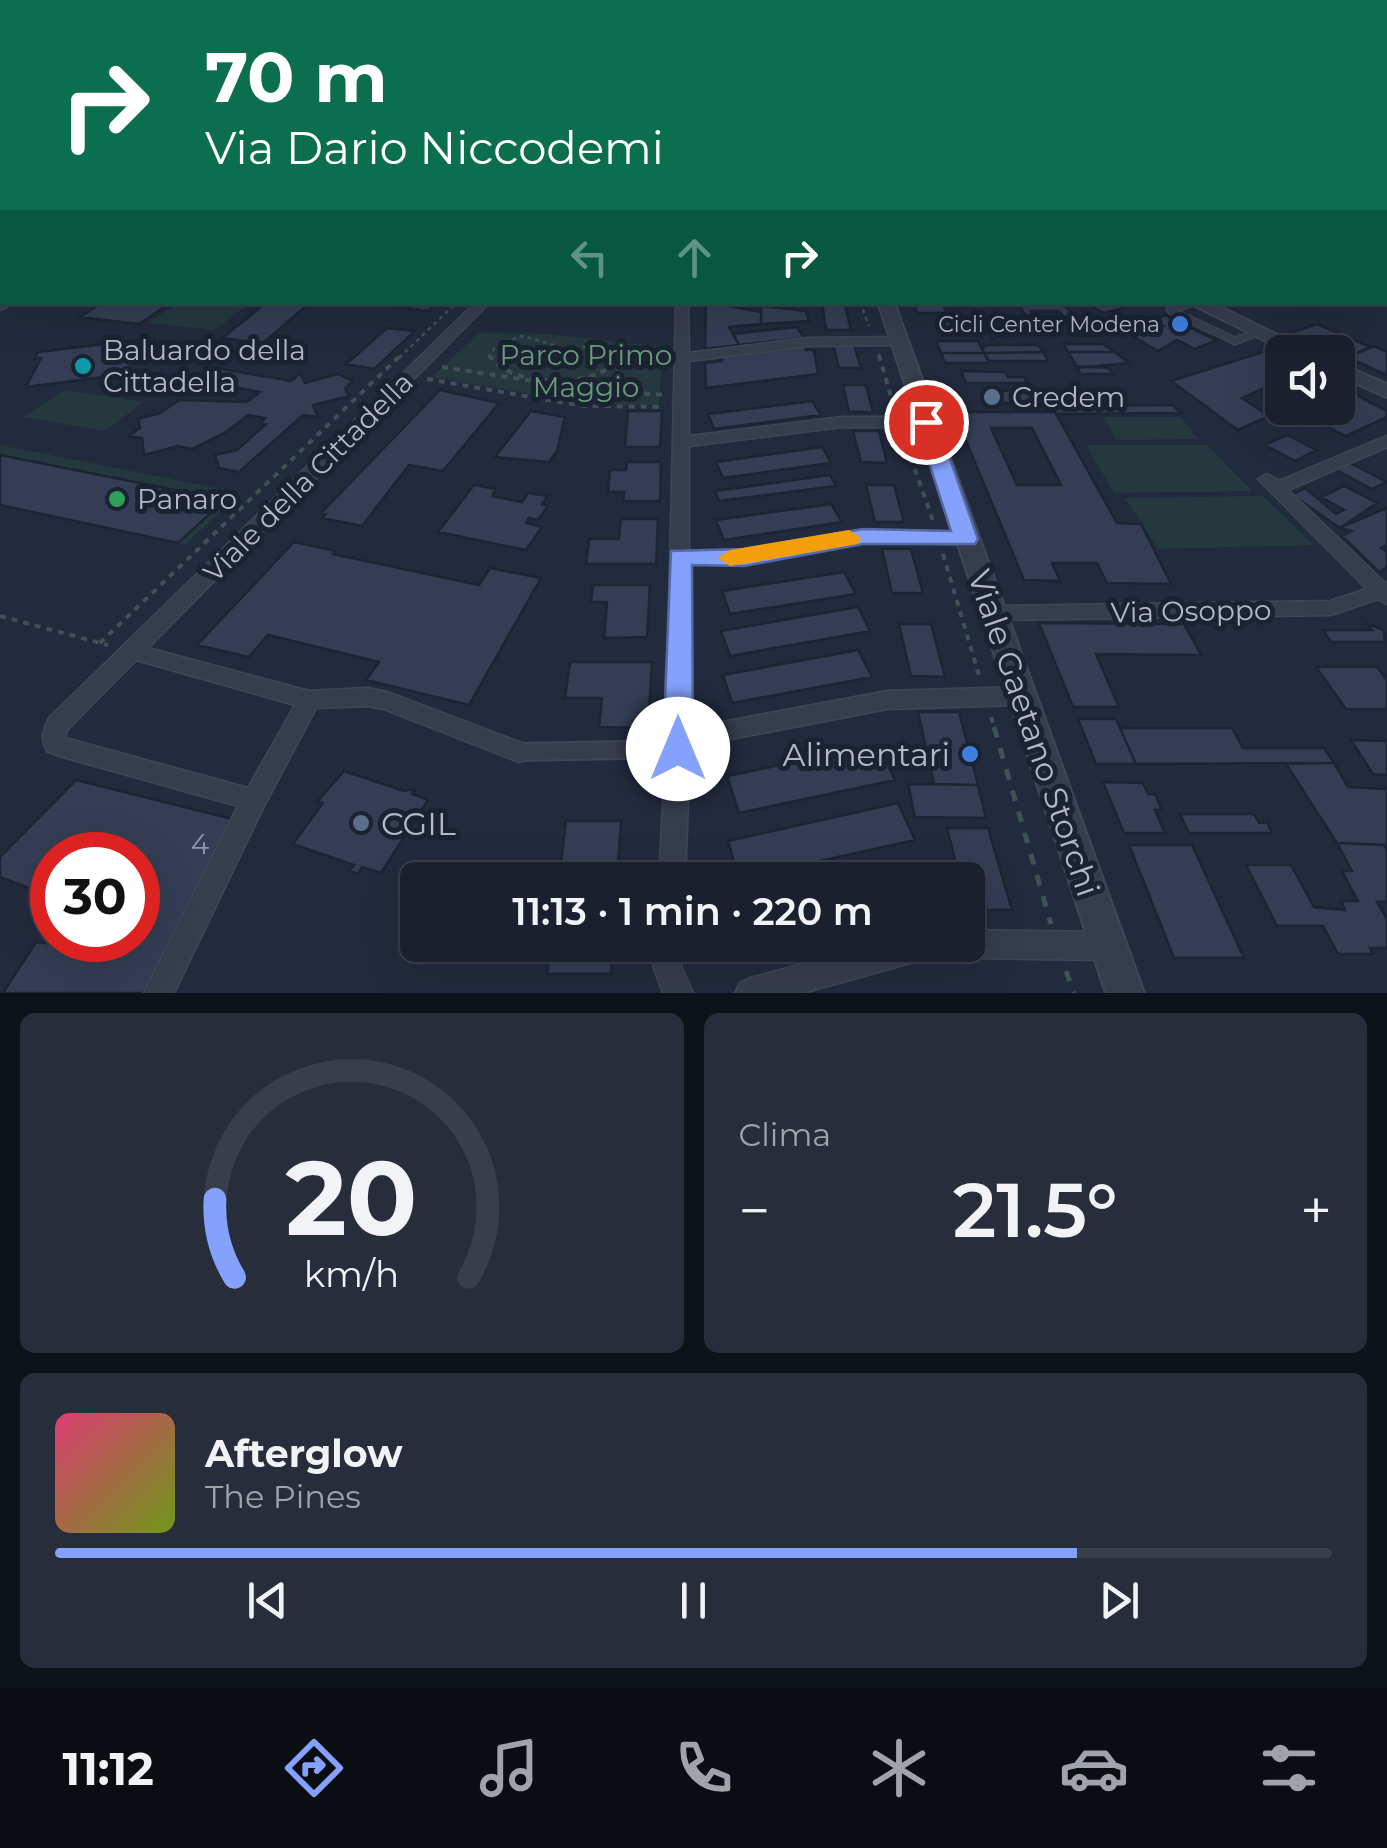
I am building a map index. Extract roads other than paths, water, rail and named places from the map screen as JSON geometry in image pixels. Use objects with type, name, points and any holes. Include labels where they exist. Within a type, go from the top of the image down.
[{"type":"street","name":"Viale della Cittadella","points":[[254,800],[55,744],[58,726],[481,305]]},
{"type":"street","points":[[673,862],[678,745],[682,305]]},
{"type":"street","name":"Viale Gaetano Storchi","points":[[886,305],[887,341],[952,539],[991,612],[1125,993]]},
{"type":"street","points":[[1190,305],[1265,340]]},
{"type":"street","points":[[681,358],[808,342],[887,341]]},
{"type":"street","points":[[1355,376],[1387,392]]},
{"type":"street","points":[[680,442],[842,422],[913,422]]},
{"type":"street","points":[[1386,593],[1272,483],[1387,441]]},
{"type":"street","points":[[679,556],[744,558],[863,536],[952,539]]},
{"type":"street","name":"Via Osoppo","points":[[991,612],[1331,608],[1386,593]]},
{"type":"street","points":[[132,651],[308,700],[367,697],[388,702],[519,752],[678,745],[887,700],[1022,696]]},
{"type":"street","points":[[159,993],[308,700]]},
{"type":"street","points":[[985,944],[1108,946]]},
{"type":"street","points":[[668,962],[677,992]]},
{"type":"street","points":[[750,993],[863,962]]},
{"type":"place","name":"Cicli Center Modena","points":[[1180,324]]},
{"type":"place","name":"Baluardo della Cittadella","points":[[83,366]]},
{"type":"place","name":"Credem","points":[[992,397]]},
{"type":"place","name":"Panaro","points":[[117,499]]},
{"type":"place","name":"Alimentari","points":[[970,754]]},
{"type":"place","name":"CGIL","points":[[361,823]]},
{"type":"park label","name":"Parco Primo Maggio","points":[[586,371]]}]
